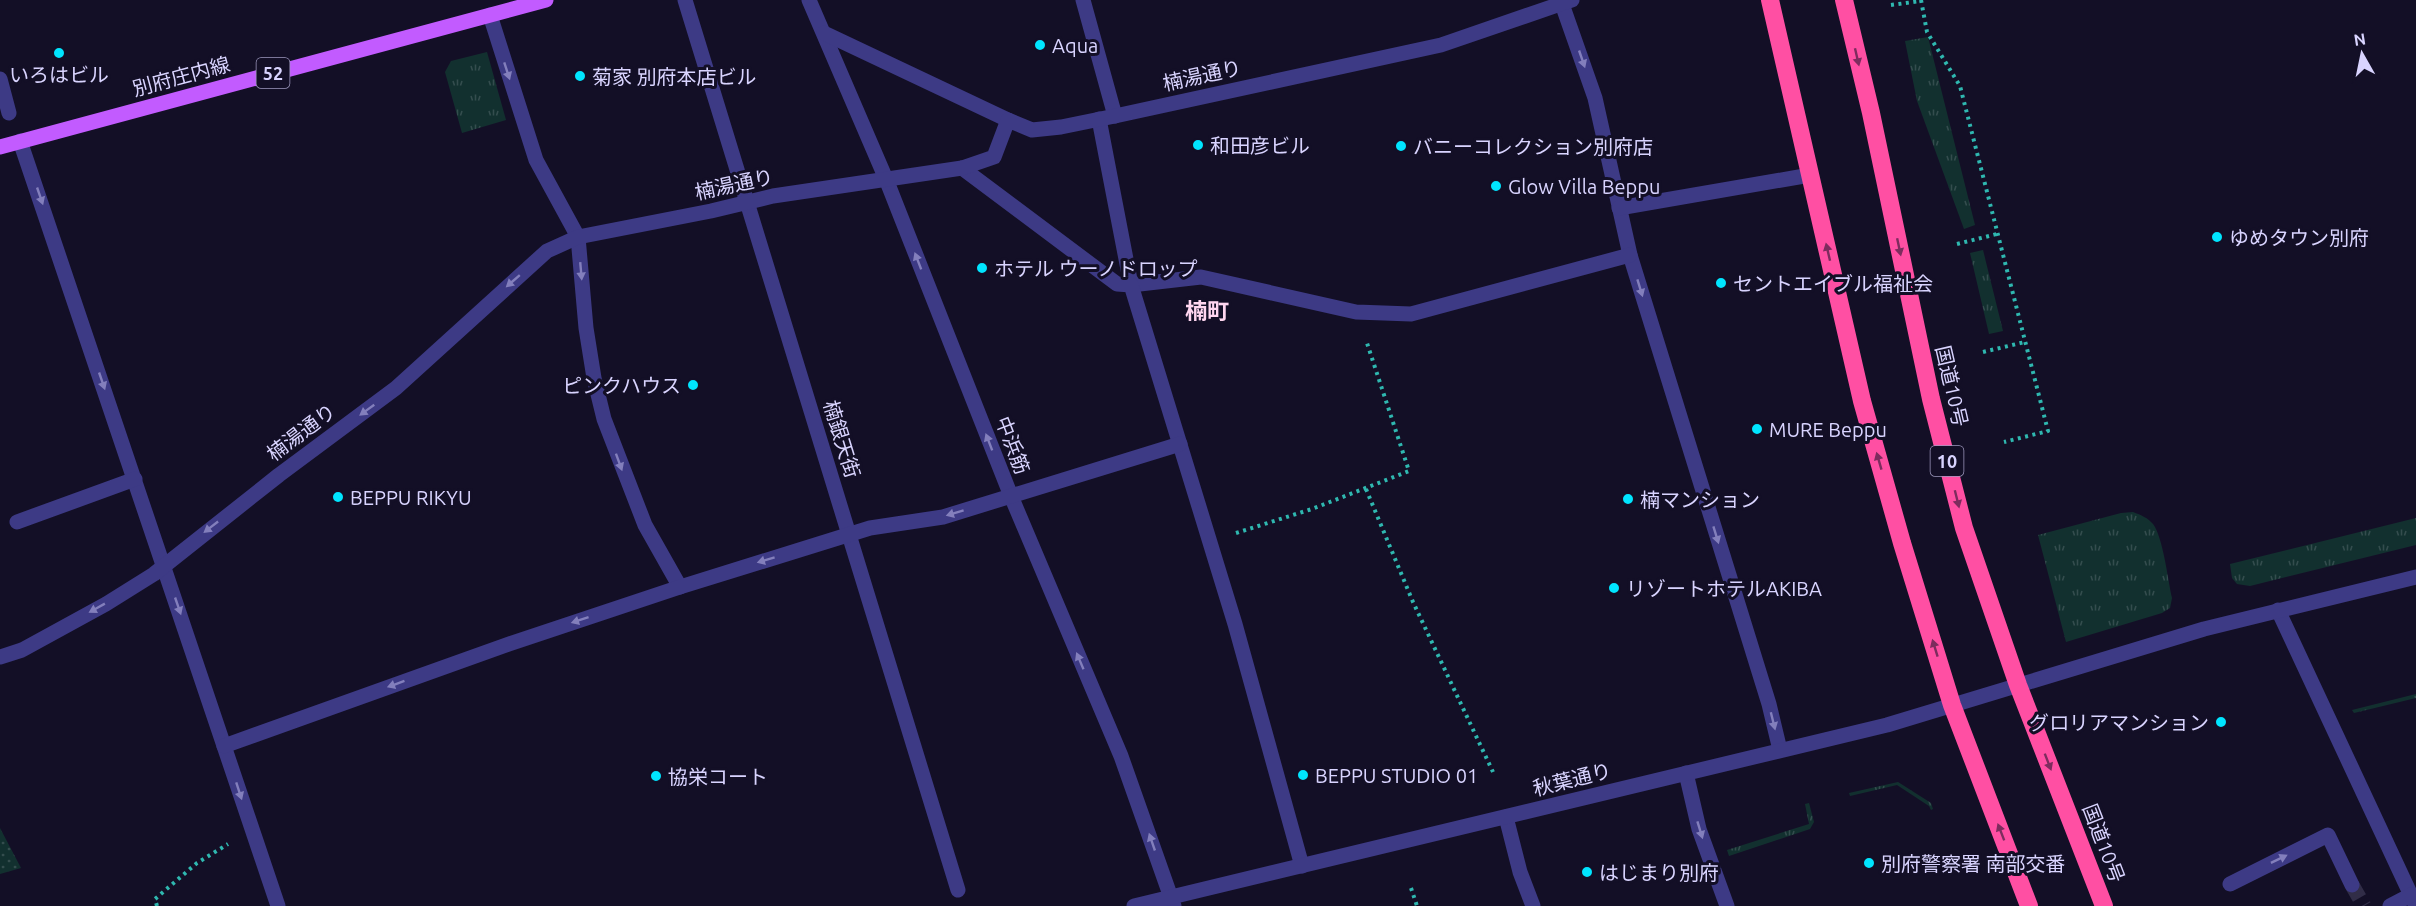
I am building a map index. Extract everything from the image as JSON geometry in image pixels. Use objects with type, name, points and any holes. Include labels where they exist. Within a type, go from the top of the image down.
[{"type":"highway","points":[[1770,0],[1862,401],[1902,543],[1952,705],[2029,906]]},
{"type":"highway","name":"国道10号","points":[[1844,0],[1871,113],[1931,399],[1964,528],[2018,685],[2104,906]]},
{"type":"main road","name":"別府庄内線","points":[[0,147],[546,0]]},
{"type":"street","name":"楠銀天街","points":[[685,0],[958,891]]},
{"type":"street","name":"中浜筋","points":[[809,0],[886,179],[1011,496],[1121,756],[1172,902]]},
{"type":"street","points":[[1083,0],[1115,116]]},
{"type":"street","points":[[1568,2],[1595,98],[1630,255],[1769,704],[1780,750]]},
{"type":"street","name":"楠湯通り","points":[[0,657],[22,650],[106,604],[164,565],[396,388],[547,251],[578,237],[747,202],[963,168],[994,157],[1008,120],[1032,130],[1115,116],[1441,45],[1568,2]]},
{"type":"street","points":[[490,15],[536,160],[578,237],[586,328],[594,378],[604,419],[645,525],[680,587]]},
{"type":"street","points":[[824,33],[1008,120]]},
{"type":"street","points":[[0,79],[9,113]]},
{"type":"street","points":[[1099,119],[1131,285],[1209,542],[1302,866]]},
{"type":"street","points":[[21,141],[278,906]]},
{"type":"street","points":[[963,168],[1117,284],[1131,285],[1201,277],[1356,312],[1411,314],[1630,255]]},
{"type":"street","points":[[1619,207],[1810,175]]},
{"type":"street","points":[[224,746],[508,644],[680,587],[870,528],[943,517],[1180,444]]},
{"type":"street","points":[[17,522],[135,479]]},
{"type":"street","name":"秋葉通り","points":[[1134,906],[1172,902],[1302,866],[1887,725],[2204,629],[2416,577]]},
{"type":"street","points":[[2278,610],[2413,901],[2390,906]]},
{"type":"street","points":[[1686,773],[1699,829],[1727,906]]},
{"type":"street","points":[[1506,817],[1520,872],[1533,906]]},
{"type":"street","points":[[2230,884],[2328,835],[2352,885]]},
{"type":"path","points":[[1891,5],[1921,0],[1928,32],[1960,86],[2048,431],[2004,442]]},
{"type":"path","points":[[1957,244],[1998,234]]},
{"type":"path","points":[[1209,542],[1366,489],[1409,471],[1356,312]]},
{"type":"path","points":[[1983,352],[2025,342]]},
{"type":"path","points":[[1366,489],[1413,602],[1493,772]]},
{"type":"path","points":[[157,906],[155,899],[197,863],[230,843]]},
{"type":"path","points":[[1411,888],[1417,906]]},
{"type":"green space","points":[[1928,37],[1975,225],[1964,229],[1917,101],[1905,41]]},
{"type":"green space","points":[[487,52],[506,120],[462,133],[445,72],[451,61]]},
{"type":"green space","points":[[1983,250],[2003,331],[1989,334],[1970,253]]},
{"type":"green space","points":[[2133,512],[2149,520],[2157,530],[2172,598],[2170,608],[2162,613],[2066,642],[2038,535],[2121,513]]},
{"type":"green space","points":[[2416,518],[2416,545],[2250,586],[2237,584],[2232,578],[2230,564]]},
{"type":"green space","points":[[2416,694],[2416,698],[2354,713],[2352,710]]},
{"type":"green space","points":[[1898,782],[1931,803],[1933,809],[1931,810],[1929,806],[1897,785],[1850,796],[1849,793]]},
{"type":"green space","points":[[1809,803],[1814,822],[1810,829],[1729,856],[1727,850],[1809,824],[1805,804]]},
{"type":"green space","points":[[0,828],[21,868],[0,874]]},
{"type":"tunnel","points":[[2352,885],[2364,906]]},
{"type":"place","name":"Aqua","points":[[1040,45]]},
{"type":"place","name":"いろはビル","points":[[59,53]]},
{"type":"place","name":"菊家 別府本店ビル","points":[[580,76]]},
{"type":"place","name":"和田彦ビル","points":[[1198,145]]},
{"type":"place","name":"バニーコレクション別府店","points":[[1401,146]]},
{"type":"place","name":"Glow Villa Beppu","points":[[1496,186]]},
{"type":"place","name":"ゆめタウン別府","points":[[2217,237]]},
{"type":"place","name":"ホテル ウーノドロップ","points":[[982,268]]},
{"type":"place","name":"セントエイブル福祉会","points":[[1721,283]]},
{"type":"place","name":"ピンクハウス","points":[[693,385]]},
{"type":"place","name":"MURE Beppu","points":[[1757,429]]},
{"type":"place","name":"BEPPU RIKYU","points":[[338,497]]},
{"type":"place","name":"楠マンション","points":[[1628,499]]},
{"type":"place","name":"リゾートホテルAKIBA","points":[[1614,588]]},
{"type":"place","name":"グロリアマンション","points":[[2221,722]]},
{"type":"place","name":"BEPPU STUDIO 01","points":[[1303,775]]},
{"type":"place","name":"協栄コート","points":[[656,776]]},
{"type":"place","name":"別府警察署 南部交番","points":[[1869,863]]},
{"type":"place","name":"はじまり別府","points":[[1587,872]]},
{"type":"district","name":"楠町","points":[[1207,310]]}]
